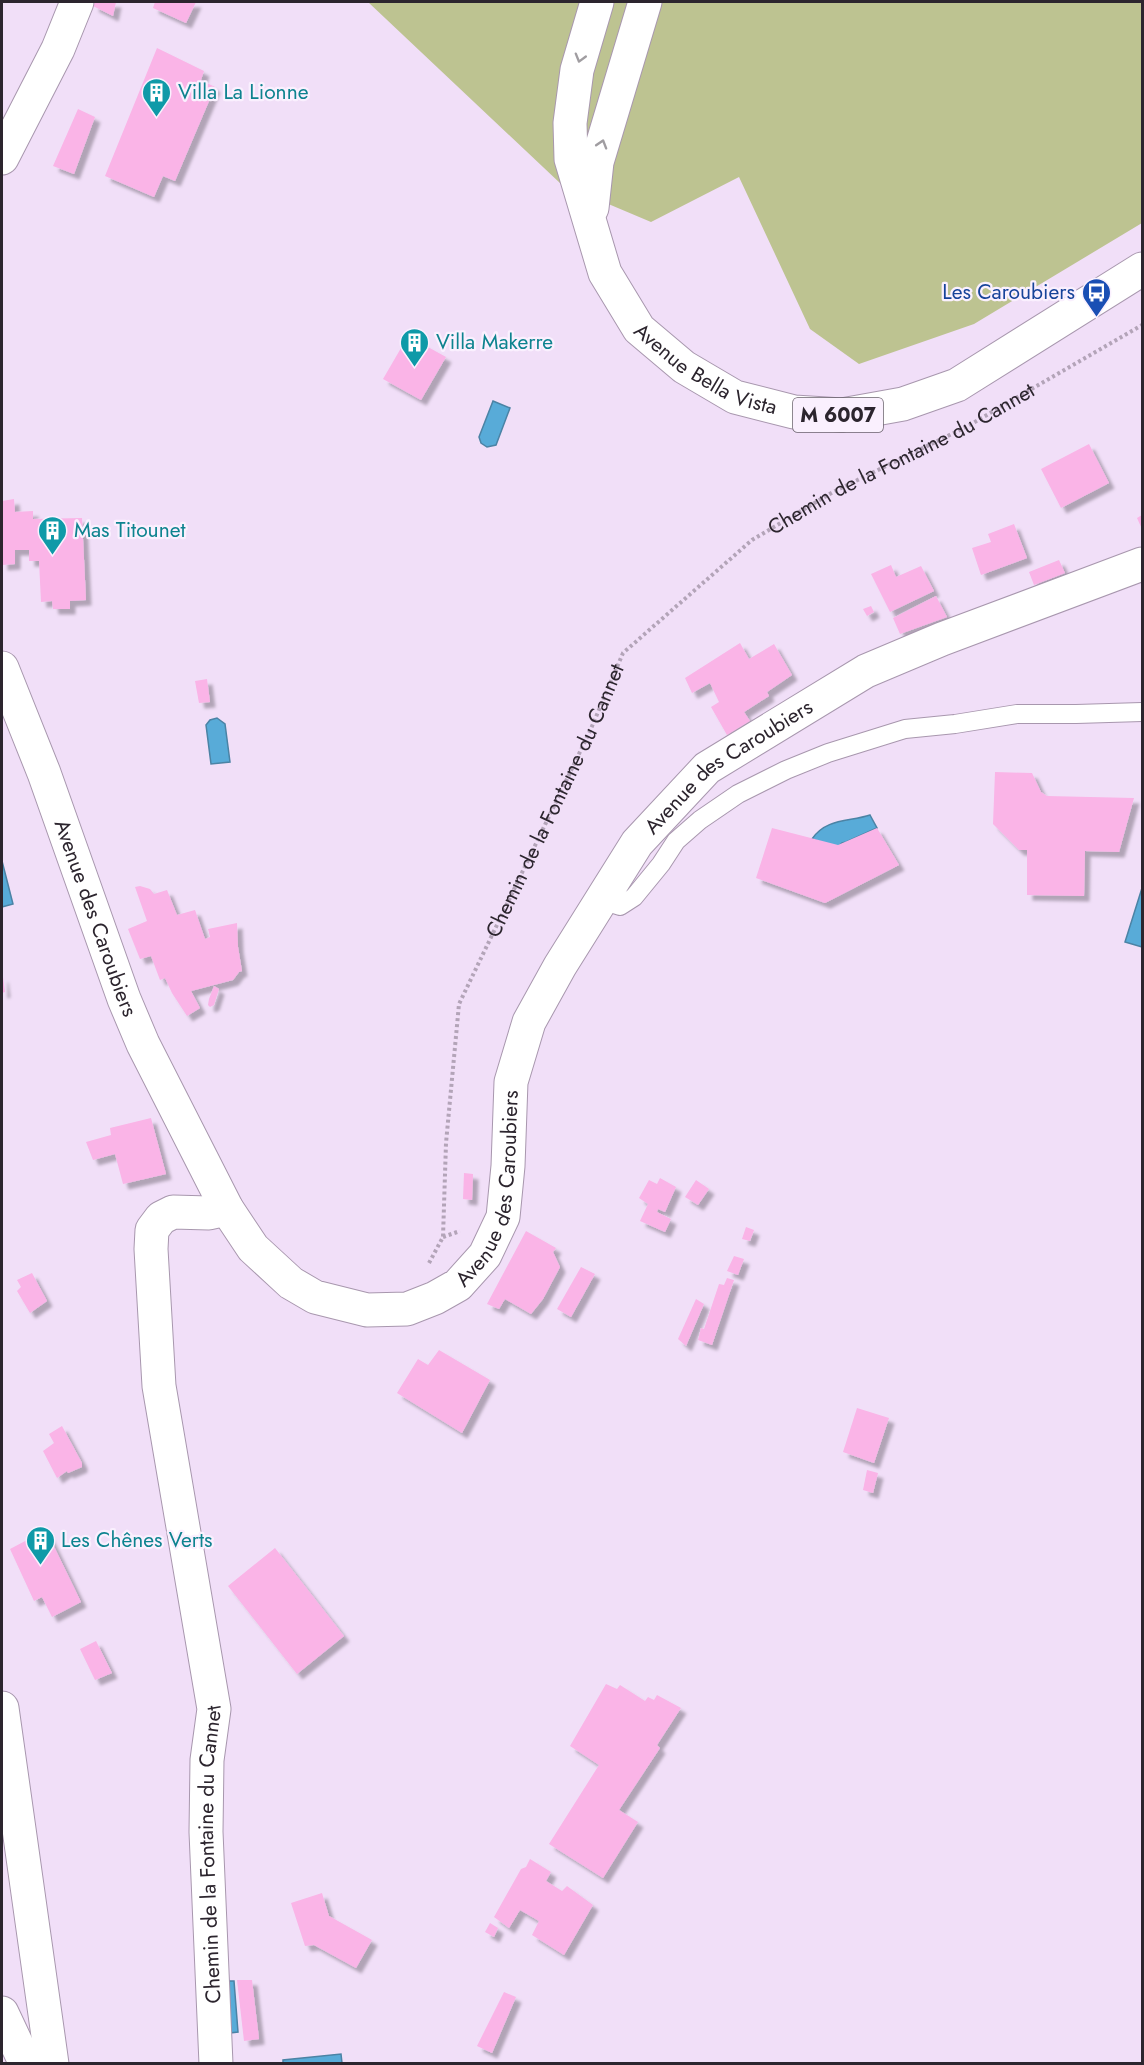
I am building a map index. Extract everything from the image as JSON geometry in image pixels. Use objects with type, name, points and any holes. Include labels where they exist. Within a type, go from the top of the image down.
[{"type":"street","points":[[2,158],[58,49],[77,2]]},
{"type":"street","name":"Avenue Bella Vista","points":[[597,2],[577,70],[570,123],[571,159],[605,273],[639,329],[684,367],[735,397],[794,412],[842,415],[903,404],[957,385],[1143,269]]},
{"type":"street","name":"Avenue Bella Vista","points":[[591,222],[597,162],[645,2]]},
{"type":"street","name":"Avenue des Caroubiers","points":[[2,668],[44,773],[98,927],[136,1026],[227,1209],[253,1248],[291,1283],[315,1297],[367,1310],[406,1309],[435,1298],[458,1285],[485,1255],[502,1217],[508,1166],[511,1082],[529,1022],[560,966],[637,843],[707,768],[866,671],[942,639],[1143,564]]},
{"type":"street","name":"Chemin de la Fontaine du Cannet","points":[[216,2064],[206,1832],[207,1760],[214,1708],[159,1386],[151,1249],[152,1230],[161,1218],[173,1212],[209,1213],[227,1209]]},
{"type":"street","points":[[2,1708],[52,2064]]},
{"type":"street","points":[[2,2013],[26,2064]]},
{"type":"lane","points":[[601,900],[620,906],[634,897],[661,864],[676,841],[700,820],[738,794],[786,770],[828,753],[905,729],[1017,714],[1143,712]]},
{"type":"path","name":"Chemin de la Fontaine du Cannet","points":[[428,1265],[443,1237],[446,1143],[459,1004],[590,731],[623,653],[752,540],[833,492],[966,427],[1143,326]]},
{"type":"green space","points":[[368,2],[1142,2],[1142,223],[974,324],[859,364],[810,329],[739,177],[651,222],[561,184]]},
{"type":"water","points":[[493,401],[510,408],[496,445],[487,447],[481,443],[479,437]]},
{"type":"water","points":[[217,718],[225,724],[230,762],[211,764],[206,725],[210,720]]},
{"type":"water","points":[[870,815],[877,828],[842,843],[837,848],[812,839],[824,827],[831,824]]},
{"type":"water","points":[[2,861],[13,904],[2,907]]},
{"type":"water","points":[[1142,888],[1142,947],[1125,942]]},
{"type":"water","points":[[218,1981],[234,1981],[238,2032],[222,2034]]},
{"type":"water","points":[[341,2054],[342,2063],[283,2063],[283,2060]]},
{"type":"building","points":[[95,2],[116,2],[113,16],[93,6]]},
{"type":"building","points":[[155,2],[196,2],[186,23],[153,8]]},
{"type":"building","points":[[157,48],[204,71],[201,80],[215,87],[175,181],[163,176],[154,197],[105,176]]},
{"type":"building","points":[[78,109],[95,117],[74,174],[53,166]]},
{"type":"building","name":"Villa Makerre","points":[[408,336],[446,357],[421,400],[383,379]]},
{"type":"building","points":[[1089,444],[1109,483],[1061,508],[1041,469]]},
{"type":"building","name":"Mas Titounet","points":[[14,499],[15,512],[33,511],[33,519],[82,518],[86,600],[70,601],[70,609],[53,609],[52,601],[41,602],[39,561],[29,561],[29,550],[15,550],[15,564],[2,565],[2,501]]},
{"type":"building","points":[[1142,515],[1142,529],[1137,518]]},
{"type":"building","points":[[1014,524],[1027,558],[981,575],[972,548],[991,542],[988,534]]},
{"type":"building","points":[[1059,560],[1065,573],[1034,585],[1029,572]]},
{"type":"building","points":[[891,565],[896,577],[921,566],[934,591],[890,612],[871,574]]},
{"type":"building","points":[[936,596],[947,617],[900,634],[893,618]]},
{"type":"building","points":[[871,606],[874,612],[867,616],[863,609]]},
{"type":"building","points":[[740,643],[749,659],[774,644],[792,675],[767,692],[769,696],[744,712],[750,721],[727,735],[711,707],[719,702],[710,683],[692,693],[685,678]]},
{"type":"building","points":[[207,679],[210,702],[199,703],[195,681]]},
{"type":"building","points":[[995,772],[1032,773],[1041,792],[1047,796],[1134,798],[1119,852],[1085,851],[1084,896],[1027,895],[1027,850],[1019,850],[993,824]]},
{"type":"building","points":[[772,828],[838,845],[877,828],[899,865],[825,903],[756,878]]},
{"type":"building","points":[[135,887],[150,889],[154,894],[167,890],[177,915],[195,910],[205,939],[210,937],[208,929],[237,923],[242,971],[233,980],[191,991],[200,1008],[187,1016],[165,978],[160,980],[151,956],[140,959],[128,929],[147,921]]},
{"type":"building","points":[[2,977],[5,992],[2,993]]},
{"type":"building","points":[[214,986],[219,989],[214,1005],[210,1007],[209,999]]},
{"type":"building","points":[[151,1118],[166,1174],[123,1184],[115,1154],[93,1160],[86,1142],[111,1135],[110,1128]]},
{"type":"building","points":[[464,1173],[473,1174],[472,1200],[463,1199]]},
{"type":"building","points":[[660,1178],[676,1187],[665,1212],[658,1209],[657,1212],[671,1219],[665,1232],[640,1221],[648,1204],[639,1198],[649,1180],[657,1184]]},
{"type":"building","points":[[696,1180],[709,1189],[698,1205],[685,1197]]},
{"type":"building","points":[[746,1227],[754,1230],[750,1241],[742,1239]]},
{"type":"building","points":[[526,1231],[556,1248],[553,1252],[560,1267],[543,1299],[531,1314],[505,1299],[499,1309],[487,1304]]},
{"type":"building","points":[[734,1256],[744,1259],[738,1275],[727,1271]]},
{"type":"building","points":[[581,1267],[595,1274],[571,1317],[557,1309]]},
{"type":"building","points":[[32,1273],[47,1301],[30,1313],[17,1291],[21,1287],[17,1280]]},
{"type":"building","points":[[727,1278],[734,1280],[712,1345],[698,1340],[719,1284],[724,1285]]},
{"type":"building","points":[[696,1299],[704,1304],[686,1346],[678,1339]]},
{"type":"building","points":[[439,1350],[490,1380],[462,1433],[397,1393],[418,1359],[428,1365]]},
{"type":"building","points":[[857,1408],[889,1418],[874,1463],[843,1452]]},
{"type":"building","points":[[62,1426],[82,1467],[68,1473],[67,1471],[57,1478],[43,1451],[54,1443],[49,1434]]},
{"type":"building","points":[[867,1470],[878,1473],[873,1493],[863,1490]]},
{"type":"building","name":"Les Chênes Verts","points":[[46,1530],[81,1602],[52,1617],[42,1597],[34,1601],[10,1549]]},
{"type":"building","points":[[275,1548],[344,1636],[297,1674],[228,1586]]},
{"type":"building","points":[[96,1641],[112,1673],[95,1680],[80,1649]]},
{"type":"building","points":[[606,1684],[617,1689],[620,1685],[645,1701],[648,1697],[654,1700],[657,1695],[681,1708],[657,1745],[660,1748],[619,1810],[638,1822],[603,1878],[549,1844],[599,1765],[570,1746]]},
{"type":"building","points":[[530,1859],[551,1872],[546,1881],[562,1891],[567,1886],[593,1905],[564,1955],[532,1935],[539,1921],[520,1910],[509,1928],[494,1917],[521,1869],[526,1867]]},
{"type":"building","points":[[322,1893],[329,1916],[372,1940],[356,1968],[314,1945],[305,1946],[291,1903]]},
{"type":"building","points":[[490,1923],[498,1928],[494,1937],[485,1932]]},
{"type":"building","points":[[237,1980],[252,1980],[259,2039],[244,2041]]},
{"type":"building","points":[[504,1992],[516,1997],[492,2053],[477,2046]]},
{"type":"place","name":"Villa La Lionne","points":[[157,118]]},
{"type":"place","name":"Les Caroubiers","points":[[1096,318]]},
{"type":"place","name":"Villa Makerre","points":[[415,368]]},
{"type":"place","name":"Mas Titounet","points":[[53,556]]},
{"type":"place","name":"Les Chênes Verts","points":[[40,1566]]}]
